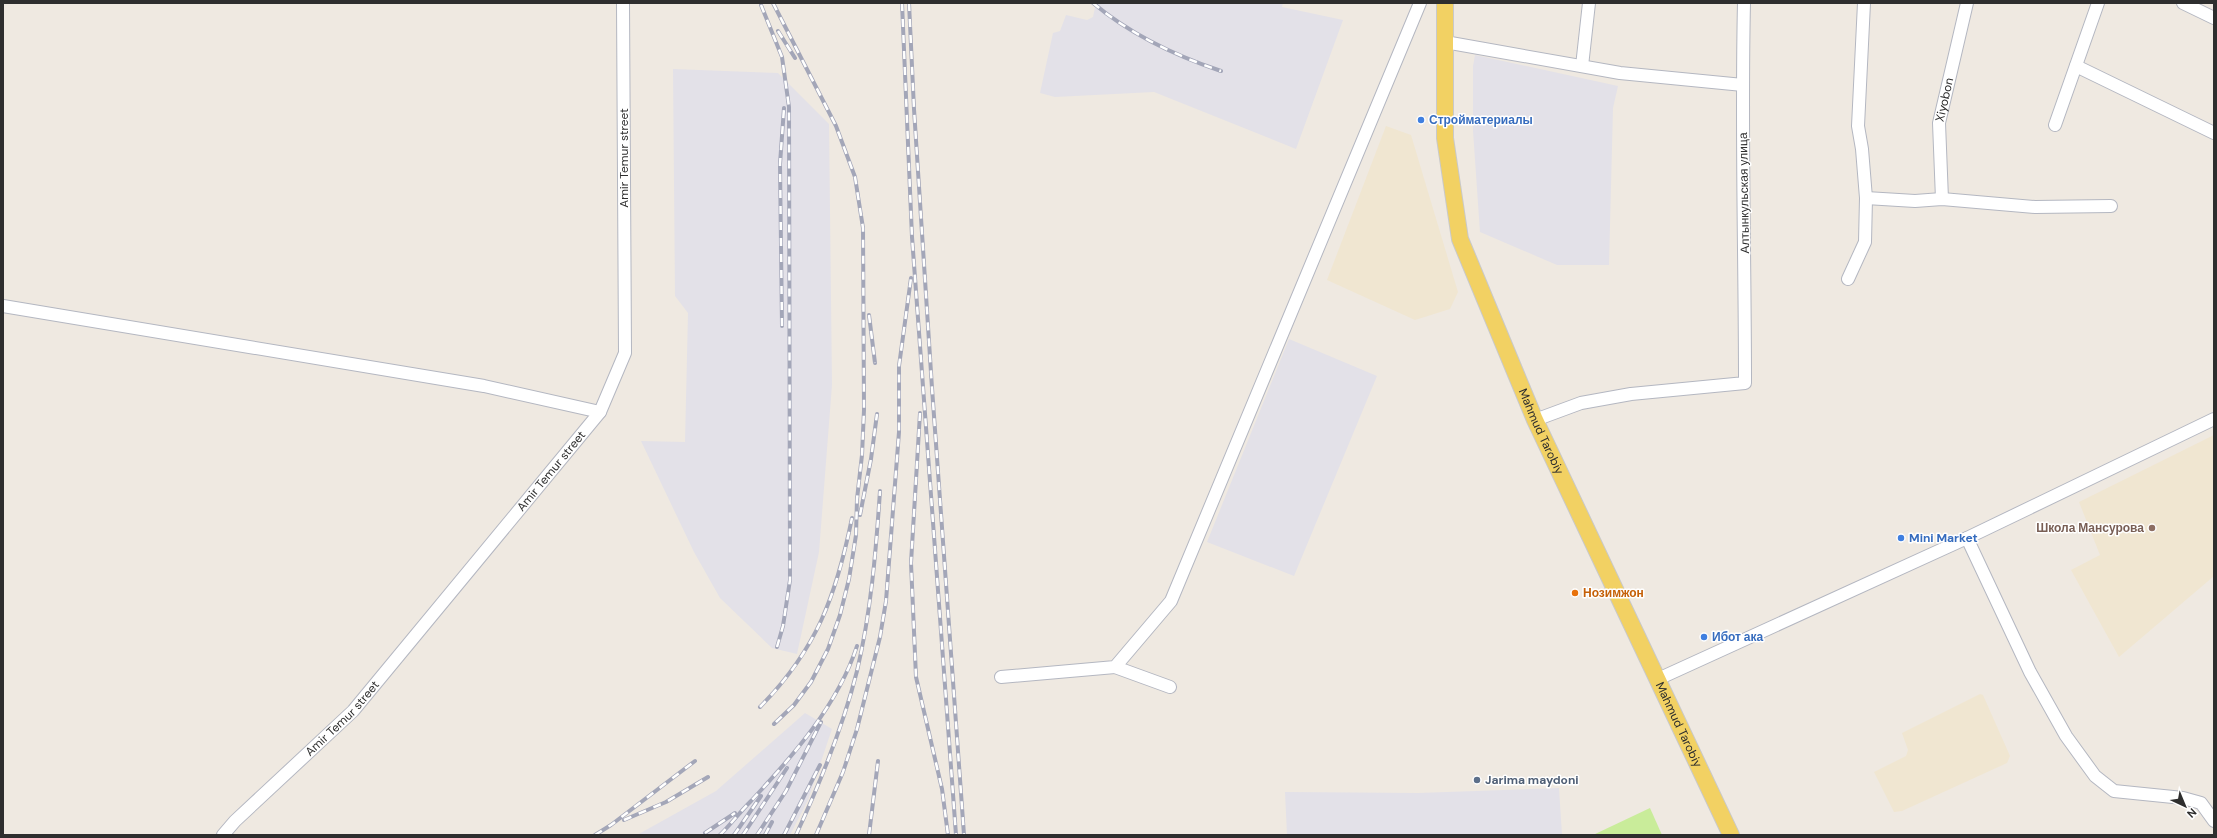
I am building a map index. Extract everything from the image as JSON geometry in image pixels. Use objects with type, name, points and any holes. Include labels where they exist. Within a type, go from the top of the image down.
[{"type":"main road","name":"Mahmud Tarobiy","points":[[1445,3],[1445,138],[1460,239],[1535,420],[1731,835]]},
{"type":"street","name":"Amir Temur street","points":[[223,835],[235,821],[353,711],[600,412],[625,353],[623,3]]},
{"type":"street","points":[[1115,667],[1171,601],[1420,3]]},
{"type":"street","points":[[1582,66],[1589,3]]},
{"type":"street","name":"Алтынкульская улица","points":[[1535,420],[1580,403],[1631,394],[1745,383],[1743,85],[1744,3]]},
{"type":"street","points":[[1848,279],[1865,242],[1866,198],[1862,149],[1858,126],[1864,3]]},
{"type":"street","name":"Xiyobon","points":[[1942,199],[1939,123],[1967,3]]},
{"type":"street","points":[[2055,126],[2098,3]]},
{"type":"street","points":[[2183,3],[2214,18]]},
{"type":"street","points":[[1445,42],[1620,73],[1743,85]]},
{"type":"street","points":[[2076,66],[2214,133]]},
{"type":"street","points":[[1866,198],[1915,200],[1942,199],[2035,207],[2111,206]]},
{"type":"street","points":[[3,306],[484,386],[600,412]]},
{"type":"street","points":[[1658,679],[1967,538],[2214,419]]},
{"type":"street","points":[[1967,538],[2030,672],[2066,736],[2095,776],[2114,792],[2183,798],[2202,803],[2214,821]]},
{"type":"street","points":[[1001,677],[1115,667],[1170,687]]},
{"type":"shaded area","points":[[1096,3],[1283,3],[1282,7],[1343,20],[1296,149],[1154,92],[1055,97],[1040,93],[1053,33],[1060,31],[1066,15],[1087,20],[1093,17]]},
{"type":"shaded area","points":[[1475,55],[1618,86],[1613,108],[1609,265],[1557,265],[1480,232],[1473,131],[1473,66]]},
{"type":"shaded area","points":[[673,69],[778,73],[829,124],[832,385],[819,552],[797,654],[772,648],[720,598],[694,552],[641,441],[685,442],[688,313],[675,296]]},
{"type":"shaded area","points":[[1386,126],[1411,135],[1458,292],[1450,309],[1415,320],[1327,280]]},
{"type":"shaded area","points":[[1289,339],[1377,376],[1294,576],[1207,542]]},
{"type":"shaded area","name":"Школа Мансурова","points":[[2214,435],[2214,576],[2119,657],[2071,570],[2100,555],[2079,502]]},
{"type":"shaded area","points":[[1980,694],[1983,695],[2010,756],[2007,763],[1902,811],[1894,812],[1874,772],[1906,756],[1908,750],[1902,733]]},
{"type":"shaded area","points":[[805,713],[832,729],[808,800],[790,835],[637,835],[716,791]]},
{"type":"shaded area","points":[[1559,788],[1562,835],[1287,835],[1285,792],[1418,793]]},
{"type":"green space","points":[[1650,808],[1662,835],[1593,835]]},
{"type":"railway","points":[[773,3],[836,126],[855,177],[863,228],[864,410],[862,455],[857,499],[856,535],[849,579],[840,615],[828,649],[811,682],[794,705],[774,724]]},
{"type":"railway","points":[[902,3],[912,237],[956,835]]},
{"type":"railway","points":[[909,3],[914,109],[932,388],[964,835]]},
{"type":"railway","points":[[1093,3],[1122,25],[1154,43],[1170,51],[1221,71]]},
{"type":"railway","points":[[761,5],[782,57],[789,107],[790,580],[783,626],[777,647]]},
{"type":"railway","points":[[778,31],[795,58]]},
{"type":"railway","points":[[782,326],[780,164],[784,108]]},
{"type":"railway","points":[[816,835],[843,772],[857,729],[880,637],[886,601],[899,432],[899,366],[911,278]]},
{"type":"railway","points":[[869,315],[875,363]]},
{"type":"railway","points":[[920,413],[911,563],[916,677],[942,789],[948,835]]},
{"type":"railway","points":[[860,515],[871,459],[877,414]]},
{"type":"railway","points":[[796,835],[830,754],[845,713],[857,671],[866,626],[875,559],[880,491]]},
{"type":"railway","points":[[760,707],[780,685],[796,664],[810,642],[821,620],[831,597],[839,572],[852,518]]},
{"type":"railway","points":[[720,835],[782,767],[812,729],[838,689],[849,668],[857,646]]},
{"type":"railway","points":[[757,835],[786,791],[821,722]]},
{"type":"railway","points":[[595,835],[611,825],[695,761]]},
{"type":"railway","points":[[869,835],[878,761]]},
{"type":"railway","points":[[784,835],[820,765]]},
{"type":"railway","points":[[743,835],[787,768]]},
{"type":"railway","points":[[624,820],[666,802],[708,777]]},
{"type":"railway","points":[[734,835],[761,796]]},
{"type":"railway","points":[[705,833],[735,813]]},
{"type":"railway","points":[[765,835],[772,822]]},
{"type":"place","name":"Стройматериалы","points":[[1421,120]]},
{"type":"place","name":"Школа Мансурова","points":[[2152,528]]},
{"type":"place","name":"Mini Market","points":[[1901,538]]},
{"type":"place","name":"Нозимжон","points":[[1575,593]]},
{"type":"place","name":"Ибот ака","points":[[1704,637]]},
{"type":"place","name":"Jarima maydoni","points":[[1477,780]]}]
